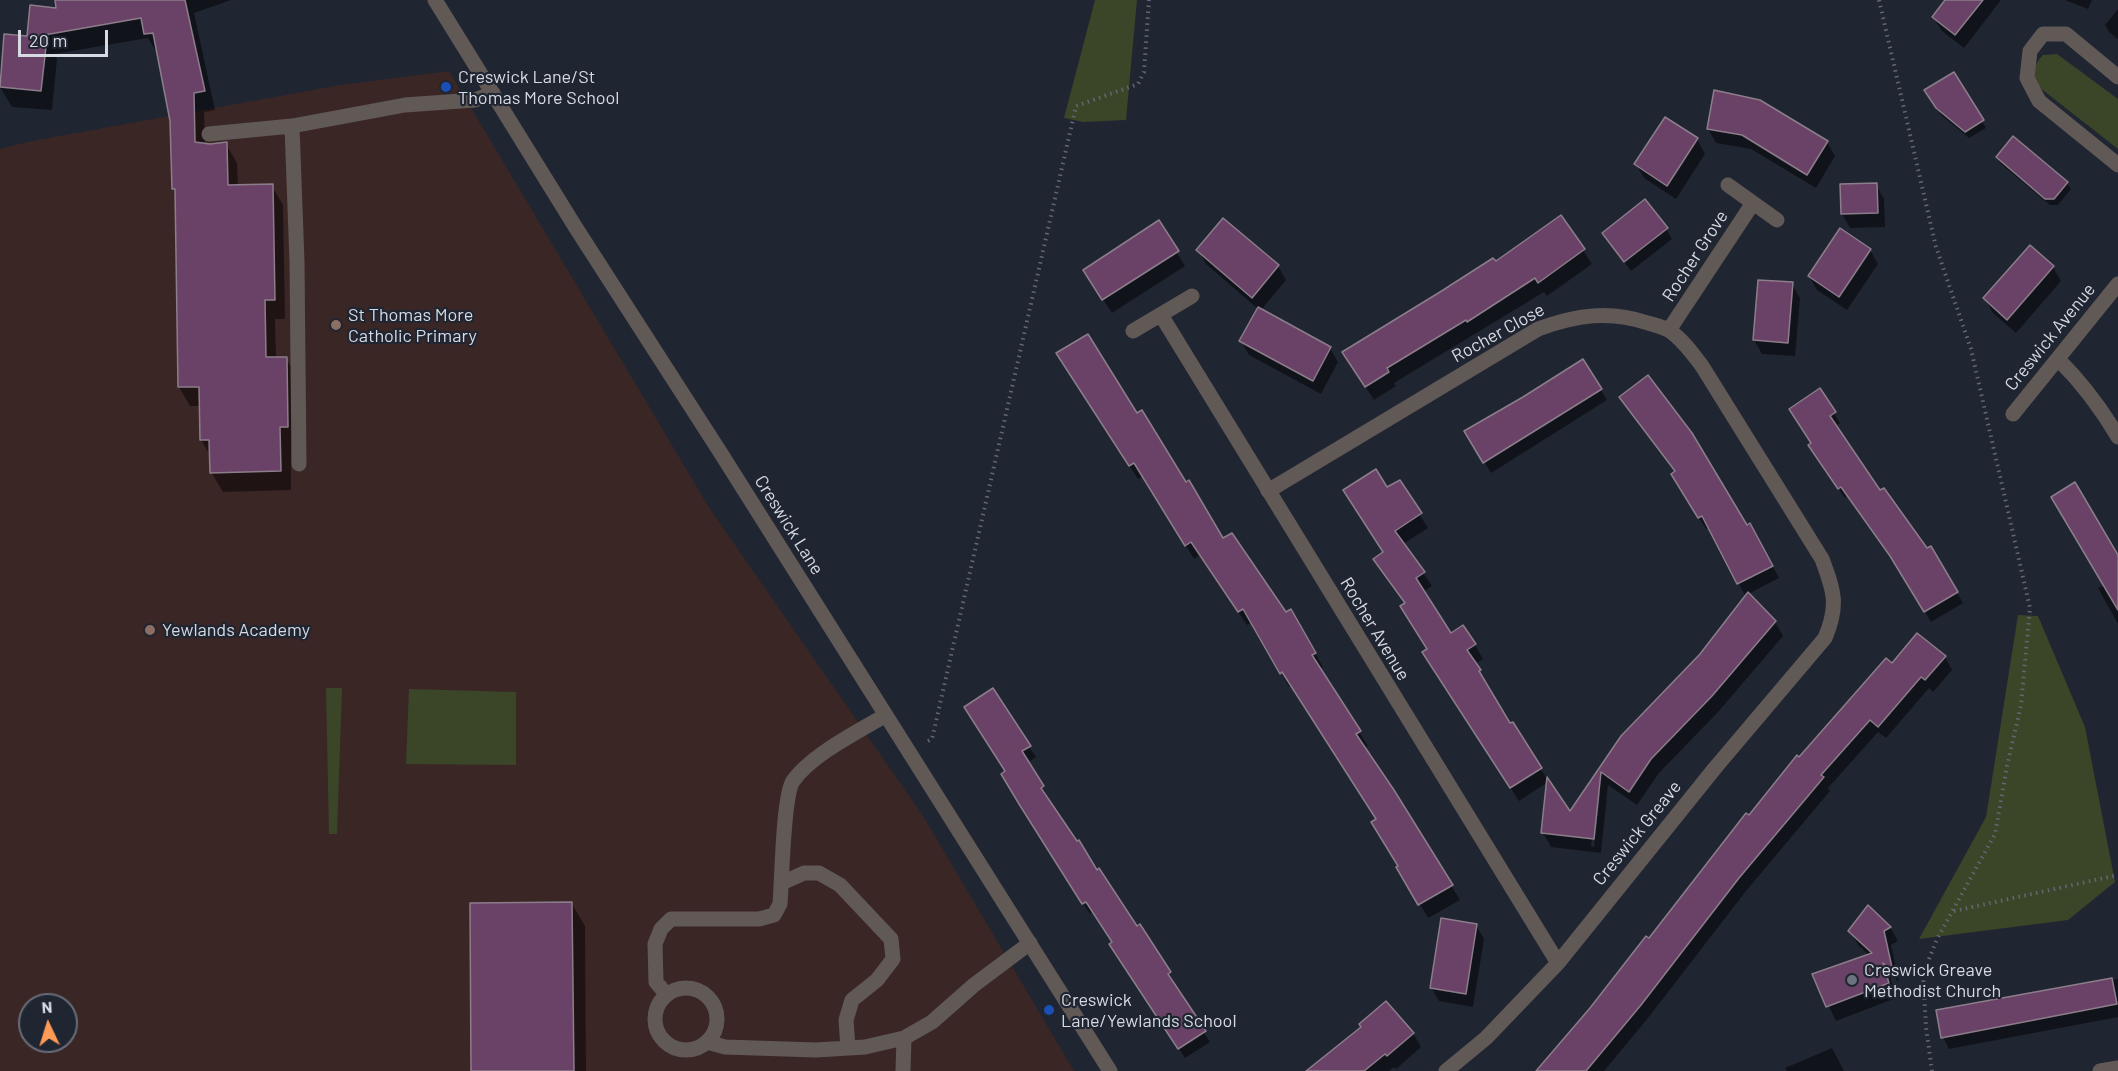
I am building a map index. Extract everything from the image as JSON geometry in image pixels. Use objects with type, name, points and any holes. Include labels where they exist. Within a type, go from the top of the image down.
[{"type":"street","name":"Creswick Lane","points":[[435,0],[576,228],[1110,1071]]},
{"type":"street","points":[[2118,77],[2066,34],[2043,34],[2030,51],[2027,78],[2039,101],[2118,165]]},
{"type":"street","points":[[209,134],[292,126],[405,105],[475,100],[493,93]]},
{"type":"street","points":[[292,126],[297,262],[299,464]]},
{"type":"street","name":"Rocher Grove","points":[[1728,185],[1777,220]]},
{"type":"street","name":"Rocher Grove","points":[[1669,330],[1752,203]]},
{"type":"street","name":"Creswick Avenue","points":[[2013,414],[2118,284]]},
{"type":"street","points":[[1133,331],[1192,296]]},
{"type":"street","name":"Rocher Close","points":[[1268,491],[1538,329],[1566,319],[1594,314],[1637,319],[1669,330],[1687,346],[1702,366],[1822,559],[1830,580],[1834,603]]},
{"type":"street","name":"Rocher Avenue","points":[[1161,315],[1558,963]]},
{"type":"street","points":[[2058,359],[2080,381],[2101,408],[2118,438]]},
{"type":"street","name":"Creswick Greave","points":[[1446,1071],[1486,1038],[1558,963],[1708,777],[1825,638],[1833,619],[1834,603]]},
{"type":"street","points":[[666,994],[656,982],[656,944],[661,929],[671,919],[759,920],[774,915],[780,904],[787,800],[792,782],[815,759],[886,715]]},
{"type":"street","points":[[782,882],[804,873],[819,873],[840,885],[891,939],[893,959],[877,980],[852,1000],[846,1020],[848,1048]]},
{"type":"street","points":[[708,1042],[725,1047],[816,1050],[865,1047],[904,1038],[932,1022],[974,985],[1030,943]]},
{"type":"street","points":[[687,987],[698,990],[709,997],[718,1016],[717,1027],[708,1042],[698,1048],[683,1050],[672,1047],[661,1037],[656,1027],[655,1014],[658,1003],[666,994],[687,987]]},
{"type":"street","points":[[903,1071],[904,1038]]},
{"type":"street","points":[[2100,1071],[2118,1068]]},
{"type":"path","points":[[911,754],[932,738],[1076,106],[1138,84],[1144,72],[1149,0]]},
{"type":"path","points":[[1879,0],[1935,247],[1971,349],[2030,608],[2021,705],[1995,834],[1937,939],[1923,974],[1926,1027],[1932,1071]]},
{"type":"path","points":[[1953,911],[2118,874]]},
{"type":"shaded area","name":"Yewlands Academy","points":[[449,71],[710,509],[923,816],[1074,1071],[0,1071],[0,149],[32,141],[341,85]]},
{"type":"green space","points":[[1095,0],[1137,0],[1126,120],[1083,122],[1064,118]]},
{"type":"green space","points":[[2057,54],[2118,99],[2118,149],[2035,84],[2035,68],[2040,58],[2043,55]]},
{"type":"green space","points":[[2018,615],[2038,616],[2085,727],[2115,882],[2068,920],[1919,939],[1986,817]]},
{"type":"green space","points":[[326,688],[342,688],[337,834],[329,834]]},
{"type":"green space","points":[[409,689],[516,692],[516,765],[406,764]]},
{"type":"building","points":[[55,0],[185,0],[205,91],[194,93],[195,142],[210,144],[227,142],[228,185],[273,184],[275,300],[265,300],[266,357],[287,357],[288,427],[280,427],[281,471],[210,473],[209,440],[200,440],[199,387],[178,387],[175,189],[172,189],[170,121],[153,33],[144,34],[141,18],[33,37],[47,38],[41,91],[0,87],[4,34],[27,36],[30,5],[56,8]]},
{"type":"building","points":[[1945,0],[1983,0],[1955,35],[1932,17]]},
{"type":"building","points":[[1954,72],[1984,120],[1965,132],[1936,108],[1924,90]]},
{"type":"building","points":[[1714,90],[1760,100],[1828,141],[1807,175],[1742,135],[1707,129]]},
{"type":"building","points":[[1665,117],[1698,138],[1667,186],[1634,164]]},
{"type":"building","points":[[2013,136],[2068,182],[2054,199],[2045,199],[1996,157]]},
{"type":"building","points":[[1877,183],[1878,213],[1841,214],[1840,184]]},
{"type":"building","points":[[1645,199],[1668,228],[1624,262],[1602,233]]},
{"type":"building","points":[[1561,215],[1585,249],[1538,283],[1535,278],[1467,322],[1466,320],[1387,368],[1389,372],[1365,387],[1342,352],[1493,258],[1496,261]]},
{"type":"building","points":[[1223,218],[1279,265],[1252,298],[1196,250]]},
{"type":"building","points":[[1159,220],[1179,251],[1102,300],[1083,270]]},
{"type":"building","points":[[1840,228],[1871,249],[1839,297],[1808,276]]},
{"type":"building","points":[[2030,245],[2054,266],[2007,320],[1983,298]]},
{"type":"building","points":[[1758,280],[1793,282],[1788,343],[1753,340]]},
{"type":"building","points":[[1258,307],[1331,347],[1313,381],[1239,341]]},
{"type":"building","points":[[1088,334],[1137,413],[1142,410],[1186,482],[1189,480],[1223,538],[1232,533],[1286,612],[1291,609],[1316,653],[1312,655],[1361,731],[1356,734],[1453,885],[1418,905],[1396,867],[1398,866],[1371,822],[1376,819],[1282,672],[1280,674],[1243,609],[1238,612],[1191,542],[1185,546],[1134,463],[1129,466],[1056,353]]},
{"type":"building","points":[[1583,359],[1602,389],[1483,463],[1464,431]]},
{"type":"building","points":[[1648,375],[1692,433],[1747,525],[1750,523],[1773,566],[1737,584],[1702,516],[1698,518],[1671,474],[1675,471],[1619,397]]},
{"type":"building","points":[[1820,388],[1836,412],[1830,416],[1880,490],[1884,488],[1927,548],[1931,546],[1958,592],[1924,612],[1890,556],[1841,487],[1838,489],[1808,445],[1811,443],[1789,409]]},
{"type":"building","points":[[1376,469],[1387,487],[1400,480],[1422,513],[1395,531],[1425,572],[1416,578],[1451,633],[1463,625],[1476,644],[1467,650],[1481,670],[1479,671],[1510,723],[1513,722],[1542,768],[1510,788],[1422,652],[1427,649],[1400,606],[1405,603],[1373,559],[1383,552],[1343,490]]},
{"type":"building","points":[[2075,482],[2118,555],[2118,610],[2051,497]]},
{"type":"building","points":[[1748,592],[1776,621],[1712,696],[1651,759],[1629,792],[1601,772],[1594,839],[1541,833],[1547,777],[1570,811],[1621,736],[1700,654]]},
{"type":"building","points":[[1917,633],[1946,656],[1925,680],[1921,677],[1878,727],[1870,720],[1821,775],[1824,777],[1739,878],[1641,1005],[1586,1071],[1536,1071],[1590,1008],[1646,936],[1649,938],[1746,813],[1749,815],[1797,755],[1799,757],[1886,658],[1892,663]]},
{"type":"building","points":[[993,688],[1031,746],[1022,751],[1044,786],[1041,788],[1077,841],[1079,840],[1097,870],[1099,868],[1137,926],[1140,924],[1171,972],[1168,974],[1206,1031],[1178,1049],[1109,944],[1112,942],[1086,902],[1082,904],[1019,804],[1001,774],[1005,771],[964,707]]},
{"type":"building","points":[[572,902],[574,1071],[471,1071],[470,903]]},
{"type":"building","points":[[1868,905],[1891,927],[1884,931],[1893,972],[1883,963],[1889,983],[1826,1007],[1812,974],[1872,953],[1848,931]]},
{"type":"building","points":[[1441,918],[1477,924],[1466,994],[1430,988]]},
{"type":"building","points":[[2112,978],[2117,1004],[1941,1038],[1936,1010]]},
{"type":"building","points":[[1386,1001],[1414,1033],[1387,1056],[1385,1054],[1364,1071],[1306,1071],[1361,1027],[1359,1024]]},
{"type":"place","name":"Creswick Lane/St Thomas More School","points":[[446,87]]},
{"type":"place","name":"St Thomas More Catholic Primary","points":[[336,325]]},
{"type":"place","name":"Yewlands Academy","points":[[150,630]]},
{"type":"place","name":"Creswick Greave Methodist Church","points":[[1852,980]]},
{"type":"place","name":"Creswick Lane/Yewlands School","points":[[1049,1010]]}]
